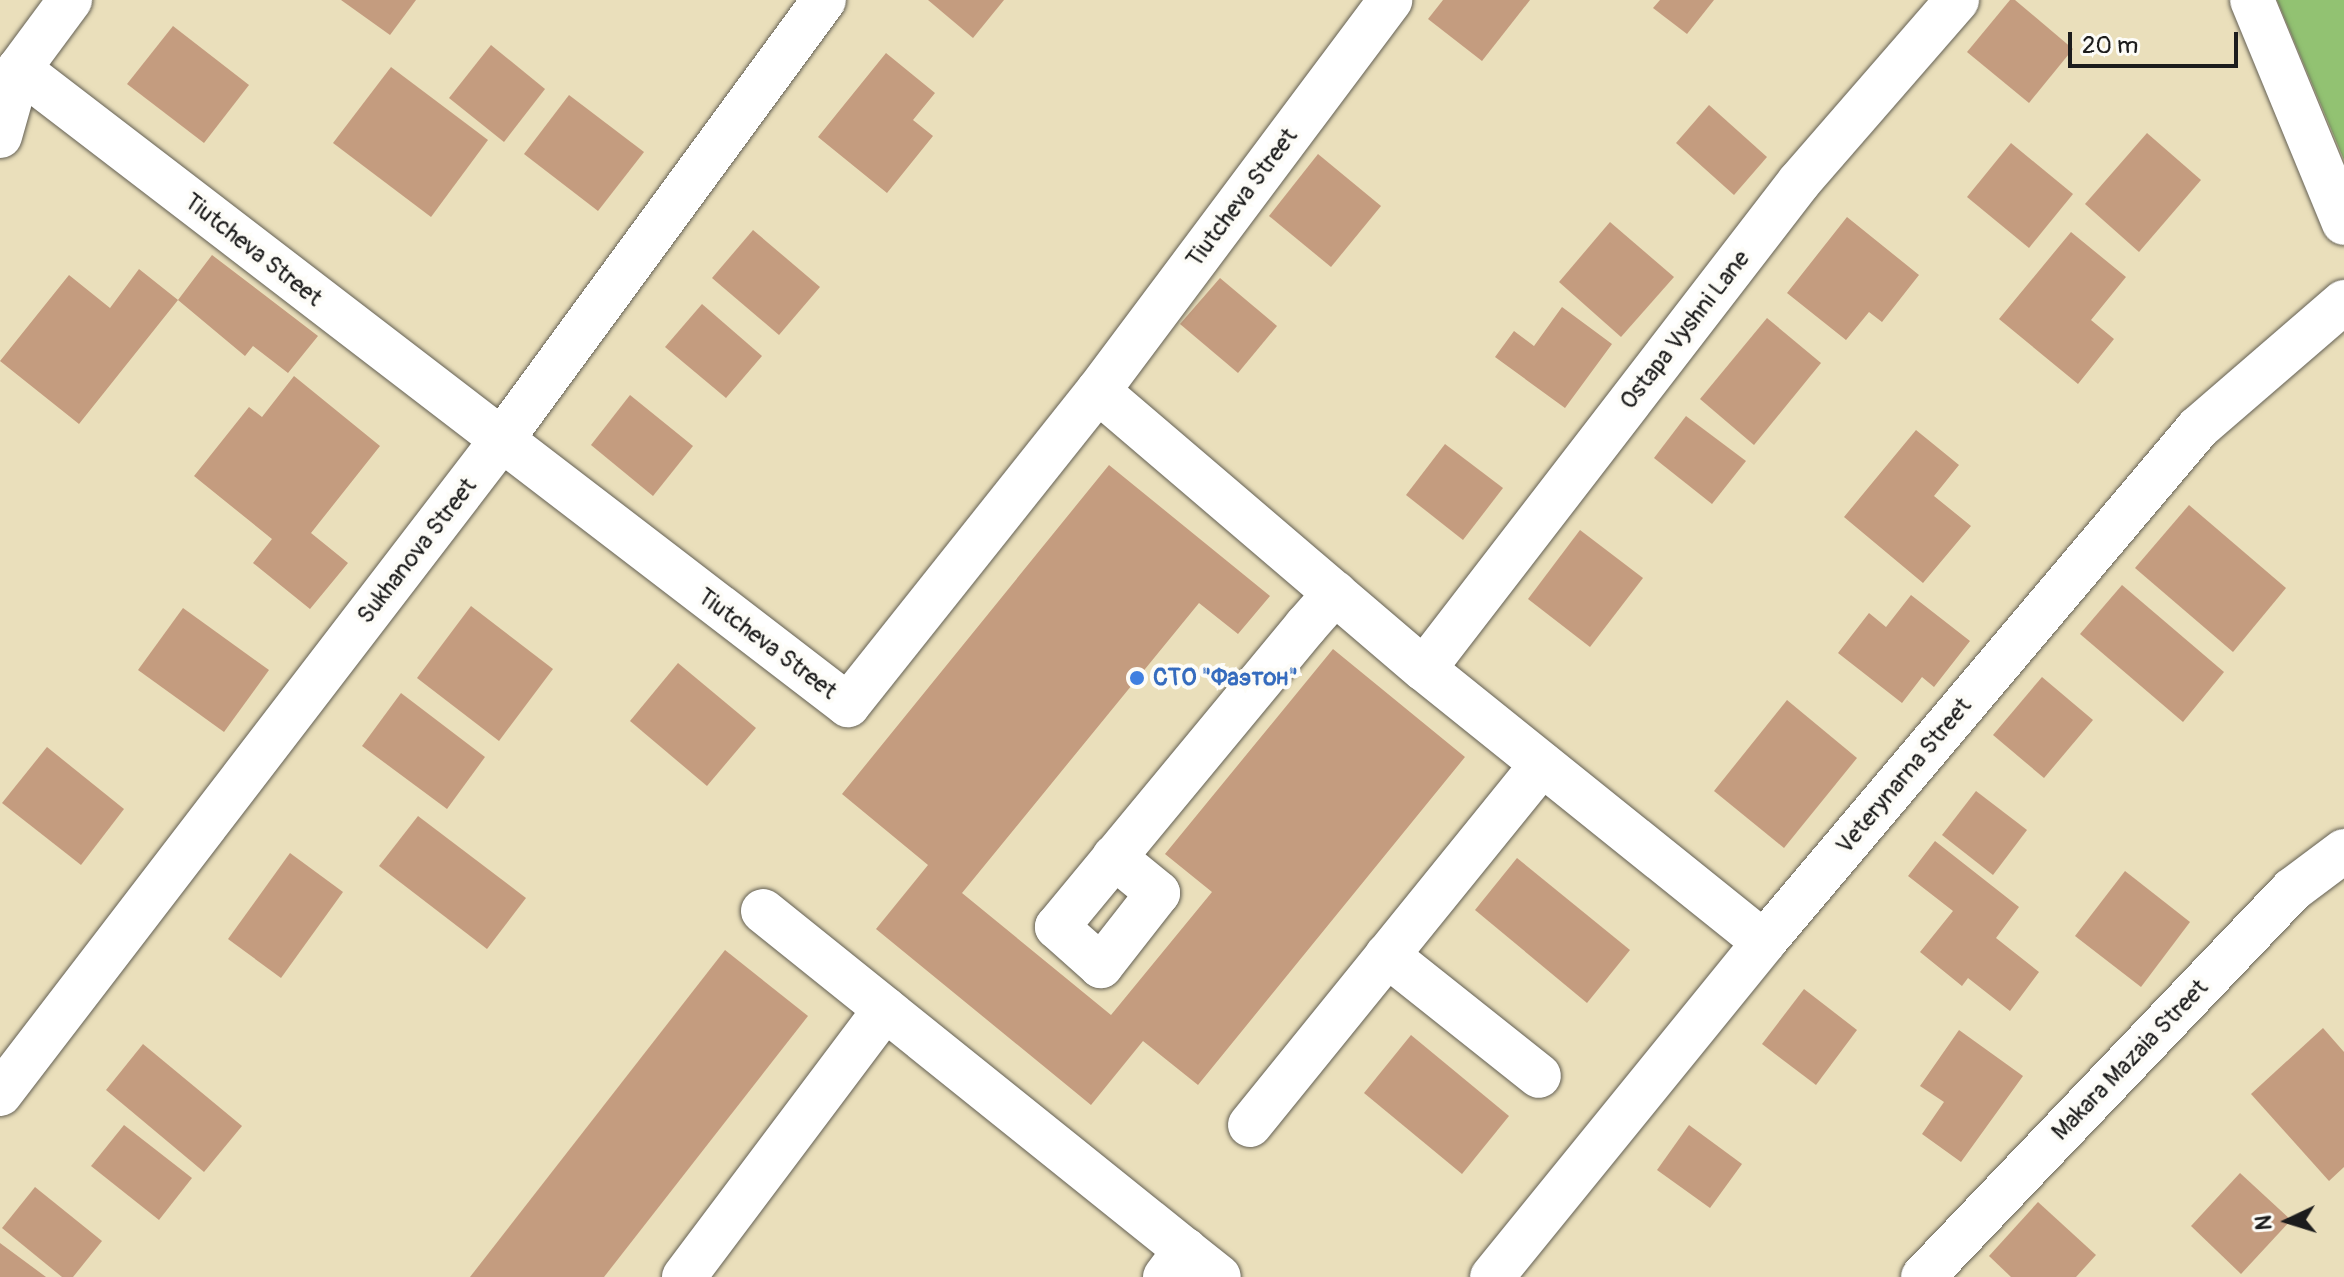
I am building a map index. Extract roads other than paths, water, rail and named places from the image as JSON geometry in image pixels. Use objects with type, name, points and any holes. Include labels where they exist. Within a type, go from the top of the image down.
[{"type":"street","points":[[0,136],[19,69],[70,0]]},
{"type":"street","name":"Sukhanova Street","points":[[0,1094],[500,442],[824,0]]},
{"type":"street","name":"Tiutcheva Street","points":[[19,69],[500,442],[848,705],[1098,391],[1390,0]]},
{"type":"street","name":"Ostapa Vyshni Lane","points":[[1424,669],[1799,182],[1957,0]]},
{"type":"street","points":[[2252,0],[2344,223]]},
{"type":"street","name":"Veterynarna Street","points":[[1492,1277],[1764,942],[2198,428],[2344,302]]},
{"type":"street","points":[[1098,391],[1424,669],[1764,942]]},
{"type":"street","points":[[1114,857],[1335,593]]},
{"type":"street","points":[[1250,1125],[1542,764]]},
{"type":"street","name":"Makara Mazaia Street","points":[[1923,1277],[2292,890],[2344,851]]},
{"type":"street","points":[[763,911],[885,1009],[1175,1264],[1219,1277]]},
{"type":"street","points":[[1387,955],[1539,1076]]},
{"type":"street","points":[[684,1277],[885,1009]]},
{"type":"place","name":"СТО \"Фаэтон\"","points":[[1137,678]]}]
